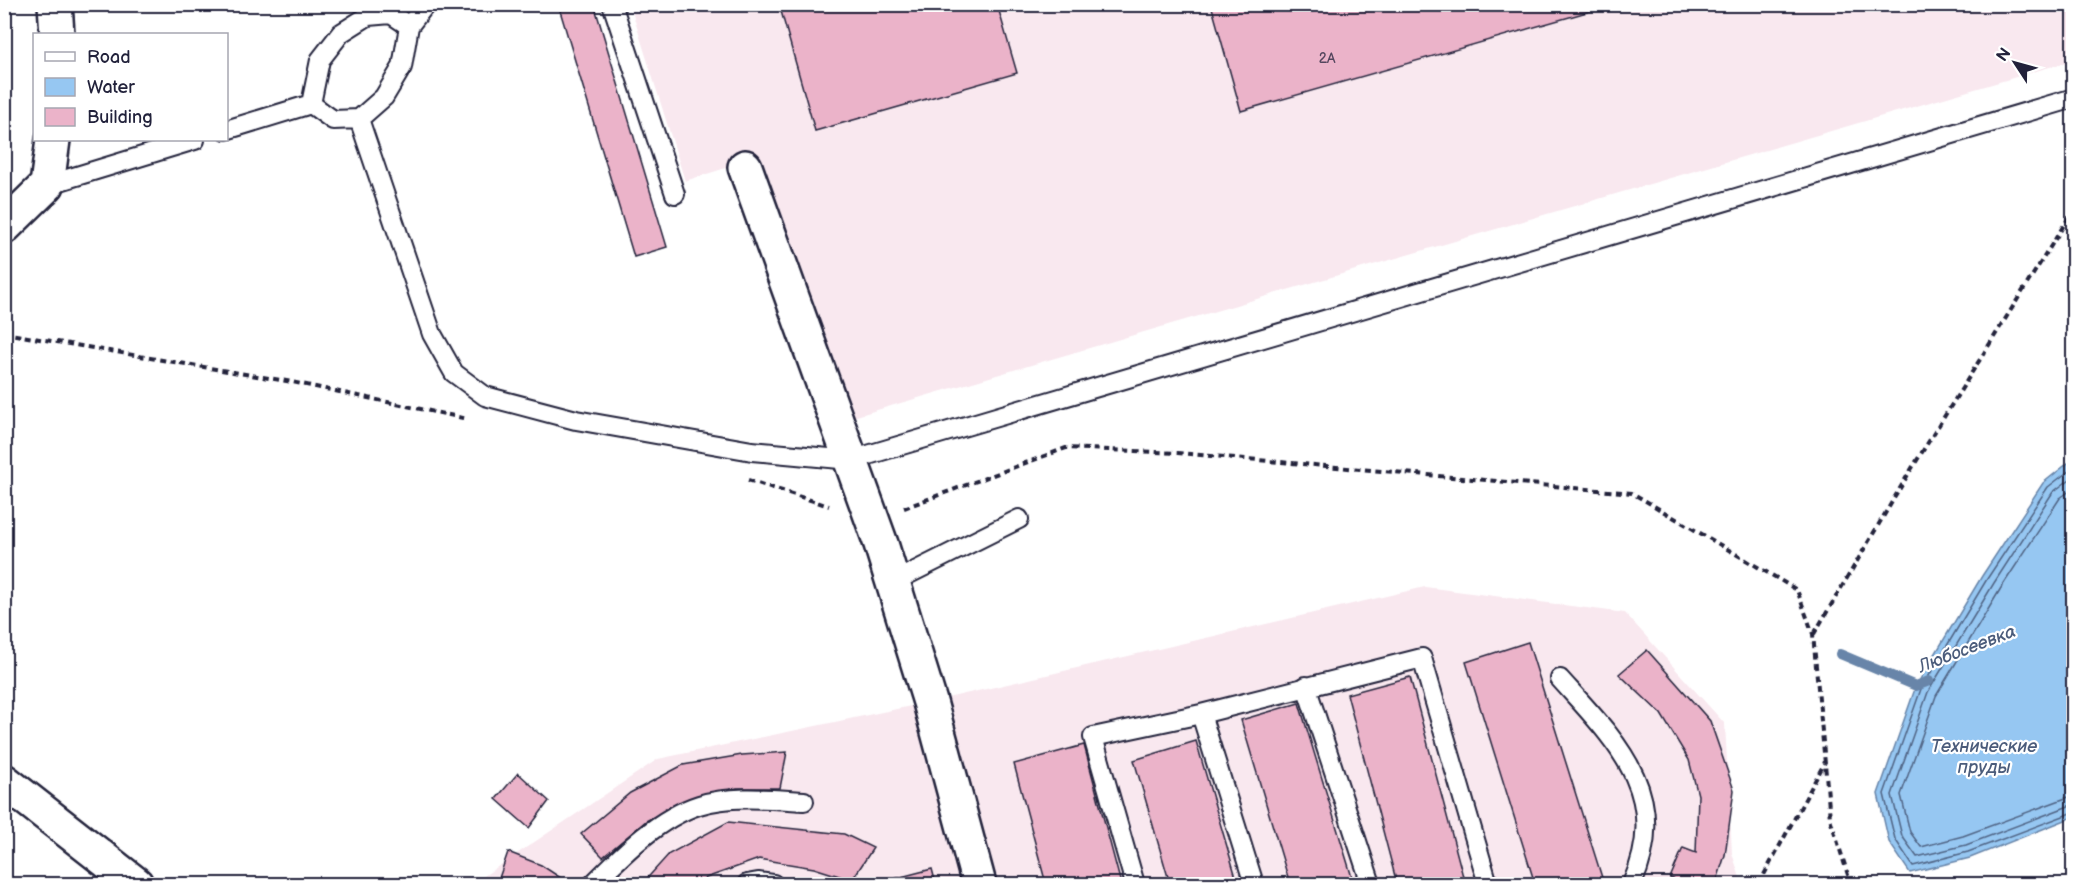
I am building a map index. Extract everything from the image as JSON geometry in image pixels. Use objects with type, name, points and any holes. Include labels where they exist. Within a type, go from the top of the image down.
[{"type":"street","points":[[55,4],[57,33]]},
{"type":"street","points":[[4,227],[47,185],[53,141]]},
{"type":"street","points":[[745,167],[893,582],[930,702],[979,885]]},
{"type":"street","points":[[4,781],[136,885]]},
{"type":"lane","points":[[312,104],[333,120],[359,119],[384,97],[402,67],[409,26],[426,4]]},
{"type":"lane","points":[[612,4],[675,194]]},
{"type":"lane","points":[[312,104],[320,60],[341,33],[368,15],[391,14],[409,26]]},
{"type":"lane","points":[[359,119],[432,334],[454,373],[485,396],[599,424],[752,451],[851,460],[2073,98]]},
{"type":"lane","points":[[228,129],[312,104]]},
{"type":"lane","points":[[47,185],[192,141]]},
{"type":"lane","points":[[893,582],[1020,519]]},
{"type":"lane","points":[[1135,885],[1093,737],[1201,714],[1422,658],[1488,885]]},
{"type":"lane","points":[[1560,679],[1613,738],[1632,767],[1644,807],[1646,840],[1641,866],[1632,885]]},
{"type":"lane","points":[[1306,686],[1371,885]]},
{"type":"lane","points":[[1201,714],[1254,885]]},
{"type":"lane","points":[[593,885],[650,830],[699,805],[755,798],[804,801]]},
{"type":"lane","points":[[747,885],[758,882],[772,885]]},
{"type":"path","points":[[1813,634],[1909,472],[2073,209]]},
{"type":"path","points":[[4,333],[292,382],[479,421]]},
{"type":"path","points":[[747,480],[872,520],[1066,448],[1190,454],[1632,493],[1797,590],[1813,634],[1830,818],[1848,875],[1860,885]]},
{"type":"path","points":[[1759,885],[1825,762]]},
{"type":"shaded area","points":[[2073,4],[2074,60],[853,417],[760,157],[685,181],[630,5]]},
{"type":"shaded area","points":[[1425,587],[1625,613],[1725,724],[1732,853],[1742,884],[472,884],[658,759],[930,702]]},
{"type":"water","name":"Технические пруды","points":[[2073,459],[2073,817],[1970,858],[1910,873],[1889,842],[1878,794],[1916,686],[1982,576],[2043,483]]},
{"type":"building","points":[[558,4],[594,4],[667,247],[634,257]]},
{"type":"building","points":[[779,4],[997,4],[1017,73],[815,131]]},
{"type":"building","points":[[1211,4],[1615,4],[1241,111]]},
{"type":"building","points":[[1528,642],[1604,884],[1535,884],[1466,662]]},
{"type":"building","points":[[1647,650],[1710,721],[1734,790],[1725,855],[1716,884],[1686,884],[1670,878],[1683,848],[1696,853],[1698,795],[1689,760],[1661,714],[1619,674]]},
{"type":"building","points":[[1410,677],[1465,884],[1397,884],[1347,694]]},
{"type":"building","points":[[1299,703],[1354,884],[1290,884],[1241,720]]},
{"type":"building","points":[[1196,741],[1238,884],[1170,884],[1134,760]]},
{"type":"building","points":[[1084,745],[1121,884],[1046,884],[1014,764]]},
{"type":"building","points":[[787,752],[780,788],[737,788],[691,798],[646,821],[603,857],[581,834],[630,793],[683,765],[742,755]]},
{"type":"building","points":[[518,773],[549,801],[529,828],[496,799]]},
{"type":"building","points":[[728,822],[844,834],[873,848],[852,880],[814,868],[759,859],[706,878],[699,884],[642,884],[669,854]]},
{"type":"building","points":[[508,852],[541,865],[570,884],[497,884]]},
{"type":"building","points":[[932,869],[936,884],[890,884],[889,880]]},
{"type":"waterway","name":"Любосеевка","points":[[1840,654],[1916,686],[1929,681]]}]
